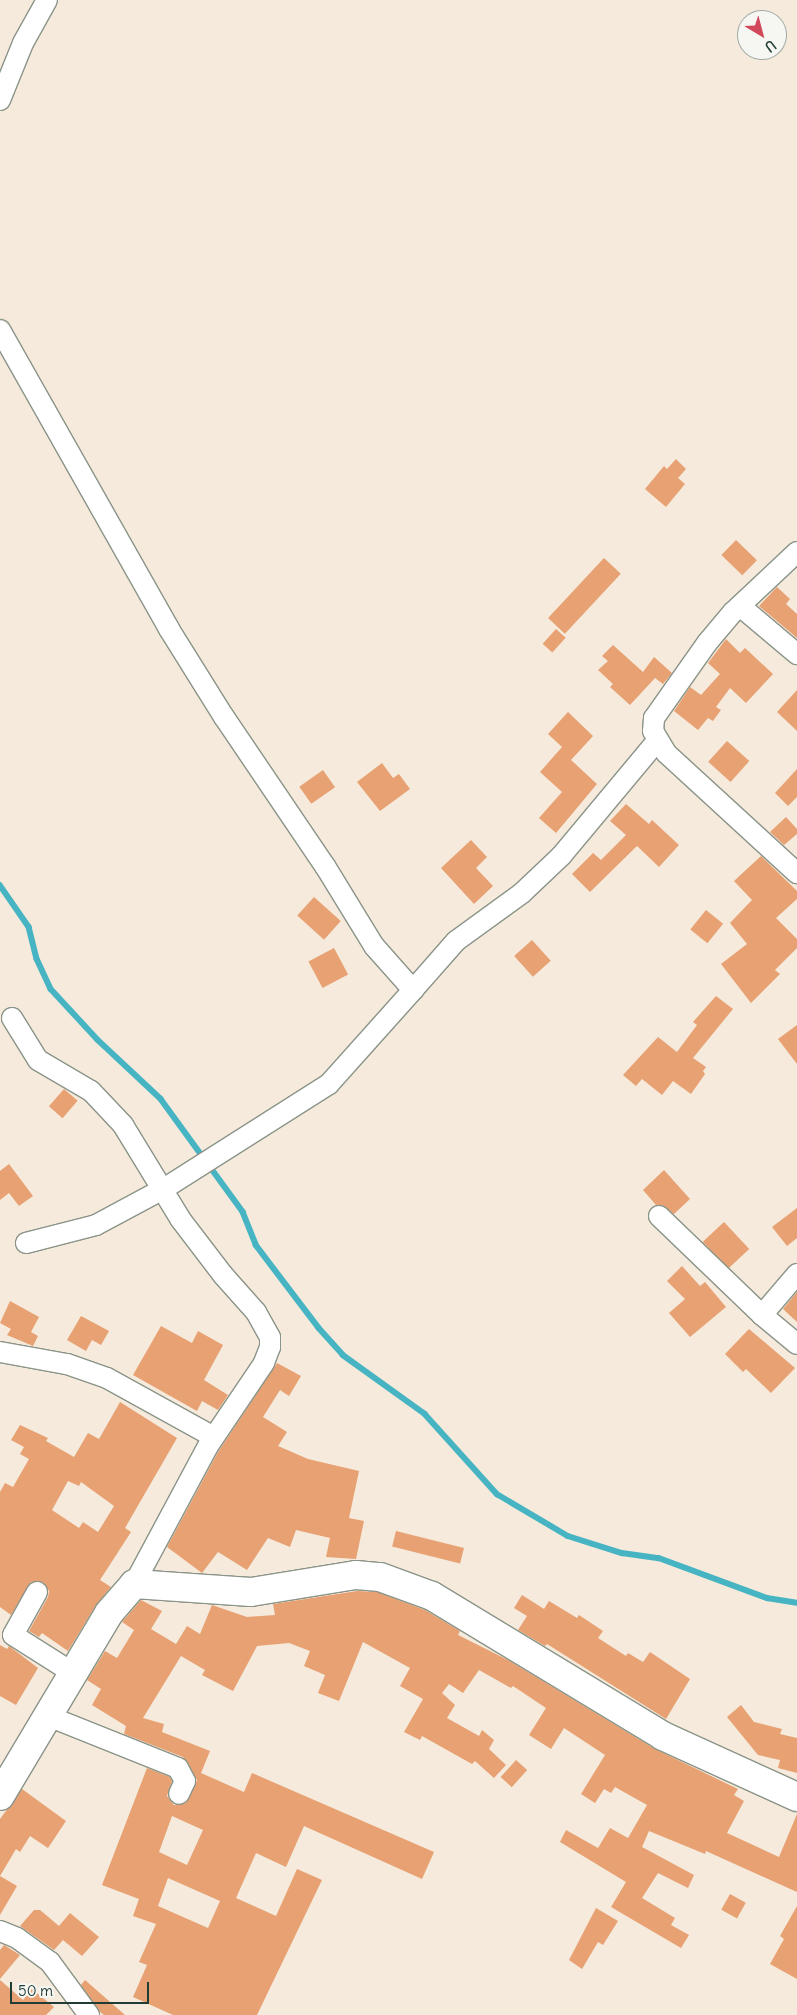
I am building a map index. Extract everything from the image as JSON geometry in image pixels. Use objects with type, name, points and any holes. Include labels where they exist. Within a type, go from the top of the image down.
[{"type":"street","points":[[0,100],[23,43],[47,0]]},
{"type":"street","points":[[0,330],[169,629],[214,701],[325,866],[374,946],[413,990]]},
{"type":"street","points":[[797,552],[740,606],[707,643],[654,718],[653,730],[657,741],[797,873]]},
{"type":"street","points":[[740,606],[797,654]]},
{"type":"street","points":[[26,1244],[96,1225],[164,1188],[328,1084],[456,941],[522,893],[562,855],[607,806],[657,741]]},
{"type":"street","points":[[0,1796],[109,1613],[134,1584],[214,1437],[264,1363],[270,1347],[270,1337],[256,1312],[223,1275],[181,1220],[164,1188],[104,1102],[38,1060],[12,1018]]},
{"type":"street","points":[[659,1216],[762,1315],[797,1344]]},
{"type":"street","points":[[762,1315],[797,1274]]},
{"type":"street","points":[[0,1352],[67,1364],[107,1378],[214,1437]]},
{"type":"street","points":[[134,1584],[252,1592],[356,1575],[405,1584],[462,1611],[663,1736],[797,1797]]},
{"type":"street","points":[[37,1592],[13,1635],[73,1673]]},
{"type":"street","points":[[48,1716],[178,1768],[185,1780],[179,1794]]},
{"type":"street","points":[[0,1931],[17,1938],[50,1962],[89,2015]]},
{"type":"building","points":[[676,459],[686,469],[678,478],[685,484],[666,507],[645,489],[664,466],[667,469]]},
{"type":"building","points":[[736,540],[757,560],[742,575],[721,555]]},
{"type":"building","points":[[604,558],[621,574],[565,634],[548,618]]},
{"type":"building","points":[[777,587],[790,599],[786,604],[797,614],[797,638],[759,606]]},
{"type":"building","points":[[556,629],[566,638],[552,653],[543,644]]},
{"type":"building","points":[[726,639],[740,653],[745,648],[773,674],[746,703],[730,688],[716,707],[721,710],[713,721],[708,718],[698,730],[674,711],[690,687],[701,695],[720,674],[708,663]]},
{"type":"building","points":[[613,645],[643,672],[654,657],[672,673],[663,684],[655,678],[630,705],[610,687],[613,684],[598,670],[608,661],[602,656]]},
{"type":"building","points":[[797,690],[797,731],[777,712]]},
{"type":"building","points":[[568,712],[593,736],[571,760],[597,784],[556,833],[539,818],[562,792],[540,772],[562,747],[548,734]]},
{"type":"building","points":[[727,741],[749,761],[731,782],[708,762]]},
{"type":"building","points":[[382,763],[393,778],[399,774],[410,789],[380,811],[357,782]]},
{"type":"building","points":[[797,769],[797,797],[788,806],[775,793]]},
{"type":"building","points":[[323,770],[335,787],[311,804],[299,787]]},
{"type":"building","points":[[626,804],[649,824],[652,820],[679,845],[659,867],[637,846],[590,892],[572,874],[593,853],[601,860],[626,835],[610,821]]},
{"type":"building","points":[[786,817],[797,829],[797,834],[784,845],[770,832]]},
{"type":"building","points":[[471,840],[487,857],[476,868],[493,886],[474,904],[441,868]]},
{"type":"building","points":[[761,856],[797,891],[797,899],[776,918],[797,939],[797,948],[775,970],[780,974],[751,1003],[721,964],[747,944],[730,923],[752,900],[734,881]]},
{"type":"building","points":[[314,897],[341,921],[324,940],[297,916]]},
{"type":"building","points":[[706,910],[723,924],[707,943],[690,929]]},
{"type":"building","points":[[532,940],[551,961],[533,977],[514,956]]},
{"type":"building","points":[[334,948],[348,974],[322,988],[308,962]]},
{"type":"building","points":[[716,996],[733,1009],[693,1058],[706,1067],[703,1071],[705,1074],[691,1094],[673,1081],[662,1095],[642,1079],[636,1086],[623,1075],[658,1037],[677,1052],[697,1025],[693,1022]]},
{"type":"building","points":[[797,1025],[797,1064],[778,1039]]},
{"type":"building","points":[[64,1089],[78,1101],[62,1118],[49,1106]]},
{"type":"building","points":[[9,1164],[33,1196],[19,1206],[9,1193],[0,1200],[0,1171]]},
{"type":"building","points":[[664,1170],[690,1199],[674,1214],[662,1205],[656,1205],[643,1190]]},
{"type":"building","points":[[797,1208],[797,1238],[787,1246],[772,1227]]},
{"type":"building","points":[[724,1222],[749,1249],[728,1269],[703,1242]]},
{"type":"building","points":[[682,1266],[700,1286],[705,1282],[726,1307],[690,1337],[669,1313],[685,1299],[667,1281]]},
{"type":"building","points":[[797,1292],[797,1322],[783,1309]]},
{"type":"building","points":[[10,1301],[39,1317],[31,1332],[38,1336],[33,1346],[7,1335],[11,1329],[0,1323]]},
{"type":"building","points":[[81,1316],[109,1331],[101,1345],[92,1340],[86,1351],[67,1340]]},
{"type":"building","points":[[161,1326],[192,1343],[198,1331],[223,1345],[204,1380],[228,1395],[218,1410],[202,1401],[197,1411],[133,1375]]},
{"type":"building","points":[[749,1329],[795,1368],[771,1393],[746,1369],[743,1372],[725,1354]]},
{"type":"building","points":[[277,1363],[301,1376],[289,1396],[280,1390],[263,1417],[287,1432],[278,1446],[308,1459],[359,1471],[349,1518],[364,1521],[356,1559],[326,1557],[330,1538],[296,1530],[290,1547],[268,1538],[247,1570],[218,1552],[202,1573],[167,1547],[218,1452]]},
{"type":"building","points":[[120,1402],[177,1438],[125,1528],[131,1532],[100,1580],[111,1587],[96,1605],[68,1651],[42,1633],[39,1637],[29,1631],[48,1597],[49,1591],[43,1582],[31,1582],[11,1615],[0,1607],[0,1492],[5,1483],[13,1487],[29,1459],[20,1454],[24,1447],[11,1440],[20,1425],[48,1438],[46,1441],[74,1457],[88,1433],[99,1439]],"holes":[[[68,1481],[79,1486],[81,1482],[114,1506],[98,1532],[83,1522],[79,1528],[52,1510]]]},
{"type":"building","points":[[396,1531],[464,1548],[460,1563],[392,1547]]},
{"type":"building","points":[[357,1591],[377,1592],[425,1610],[460,1631],[458,1635],[508,1660],[655,1749],[738,1789],[734,1795],[744,1801],[727,1833],[779,1857],[797,1814],[797,1892],[706,1851],[705,1854],[649,1831],[642,1847],[694,1875],[688,1888],[658,1873],[642,1898],[675,1918],[671,1925],[689,1935],[681,1948],[611,1907],[626,1882],[560,1842],[566,1830],[598,1848],[610,1828],[628,1838],[647,1805],[615,1787],[611,1793],[604,1789],[595,1803],[581,1794],[605,1755],[564,1728],[551,1749],[529,1735],[546,1708],[513,1686],[511,1688],[479,1670],[463,1693],[449,1684],[442,1693],[455,1705],[447,1718],[479,1736],[482,1730],[494,1740],[489,1749],[506,1765],[494,1778],[475,1761],[472,1764],[422,1736],[420,1740],[404,1732],[423,1699],[400,1686],[410,1668],[363,1642],[339,1701],[318,1693],[325,1675],[304,1666],[310,1651],[289,1643],[257,1646],[233,1691],[202,1675],[205,1670],[181,1656],[143,1718],[164,1724],[162,1732],[210,1751],[201,1773],[244,1792],[252,1773],[434,1852],[422,1879],[304,1826],[286,1867],[256,1853],[236,1898],[276,1916],[297,1869],[322,1880],[257,2015],[173,2015],[133,1997],[147,1965],[139,1962],[156,1924],[133,1916],[139,1899],[102,1885],[147,1768],[170,1777],[172,1781],[167,1796],[174,1805],[186,1803],[197,1780],[183,1757],[124,1734],[126,1726],[92,1705],[101,1689],[87,1680],[105,1651],[117,1658],[134,1630],[122,1622],[141,1600],[162,1611],[151,1629],[176,1644],[187,1626],[200,1634],[212,1605],[247,1617],[275,1615],[273,1604]],"holes":[[[172,1816],[203,1830],[187,1865],[159,1852]],[[168,1878],[220,1901],[208,1928],[158,1906]]]},
{"type":"building","points":[[522,1595],[544,1609],[549,1601],[577,1618],[579,1615],[603,1631],[598,1638],[626,1656],[628,1653],[643,1662],[650,1652],[690,1679],[666,1719],[547,1644],[545,1646],[518,1630],[527,1616],[514,1608]]},
{"type":"building","points":[[0,1645],[7,1649],[9,1646],[38,1668],[16,1705],[0,1696]]},
{"type":"building","points":[[741,1705],[754,1722],[782,1729],[780,1734],[797,1738],[797,1773],[778,1768],[780,1760],[758,1755],[727,1717]]},
{"type":"building","points":[[516,1760],[527,1770],[512,1787],[501,1777]]},
{"type":"building","points":[[22,1789],[66,1821],[48,1848],[30,1836],[20,1852],[16,1849],[0,1876],[0,1819]]},
{"type":"building","points":[[0,1876],[17,1886],[0,1915]]},
{"type":"building","points":[[730,1894],[746,1903],[737,1918],[721,1910]]},
{"type":"building","points":[[797,1906],[797,1979],[770,1964],[784,1939],[780,1936]]},
{"type":"building","points":[[596,1908],[618,1921],[603,1945],[598,1942],[582,1969],[569,1960]]},
{"type":"building","points":[[34,1910],[40,1910],[59,1926],[70,1913],[99,1937],[82,1956],[63,1940],[54,1950],[20,1926]]},
{"type":"building","points":[[4,1945],[20,1955],[0,1979],[0,1950]]},
{"type":"building","points":[[0,1980],[23,2000],[32,1989],[54,2007],[46,2015],[0,2015]]},
{"type":"building","points":[[85,1980],[125,2015],[104,2015],[100,2012],[81,1985]]},
{"type":"waterway","points":[[0,885],[29,927],[37,959],[51,989],[98,1040],[161,1099],[243,1212],[256,1245],[319,1328],[343,1355],[425,1414],[497,1494],[568,1536],[622,1553],[659,1558],[767,1598],[797,1603]]}]
